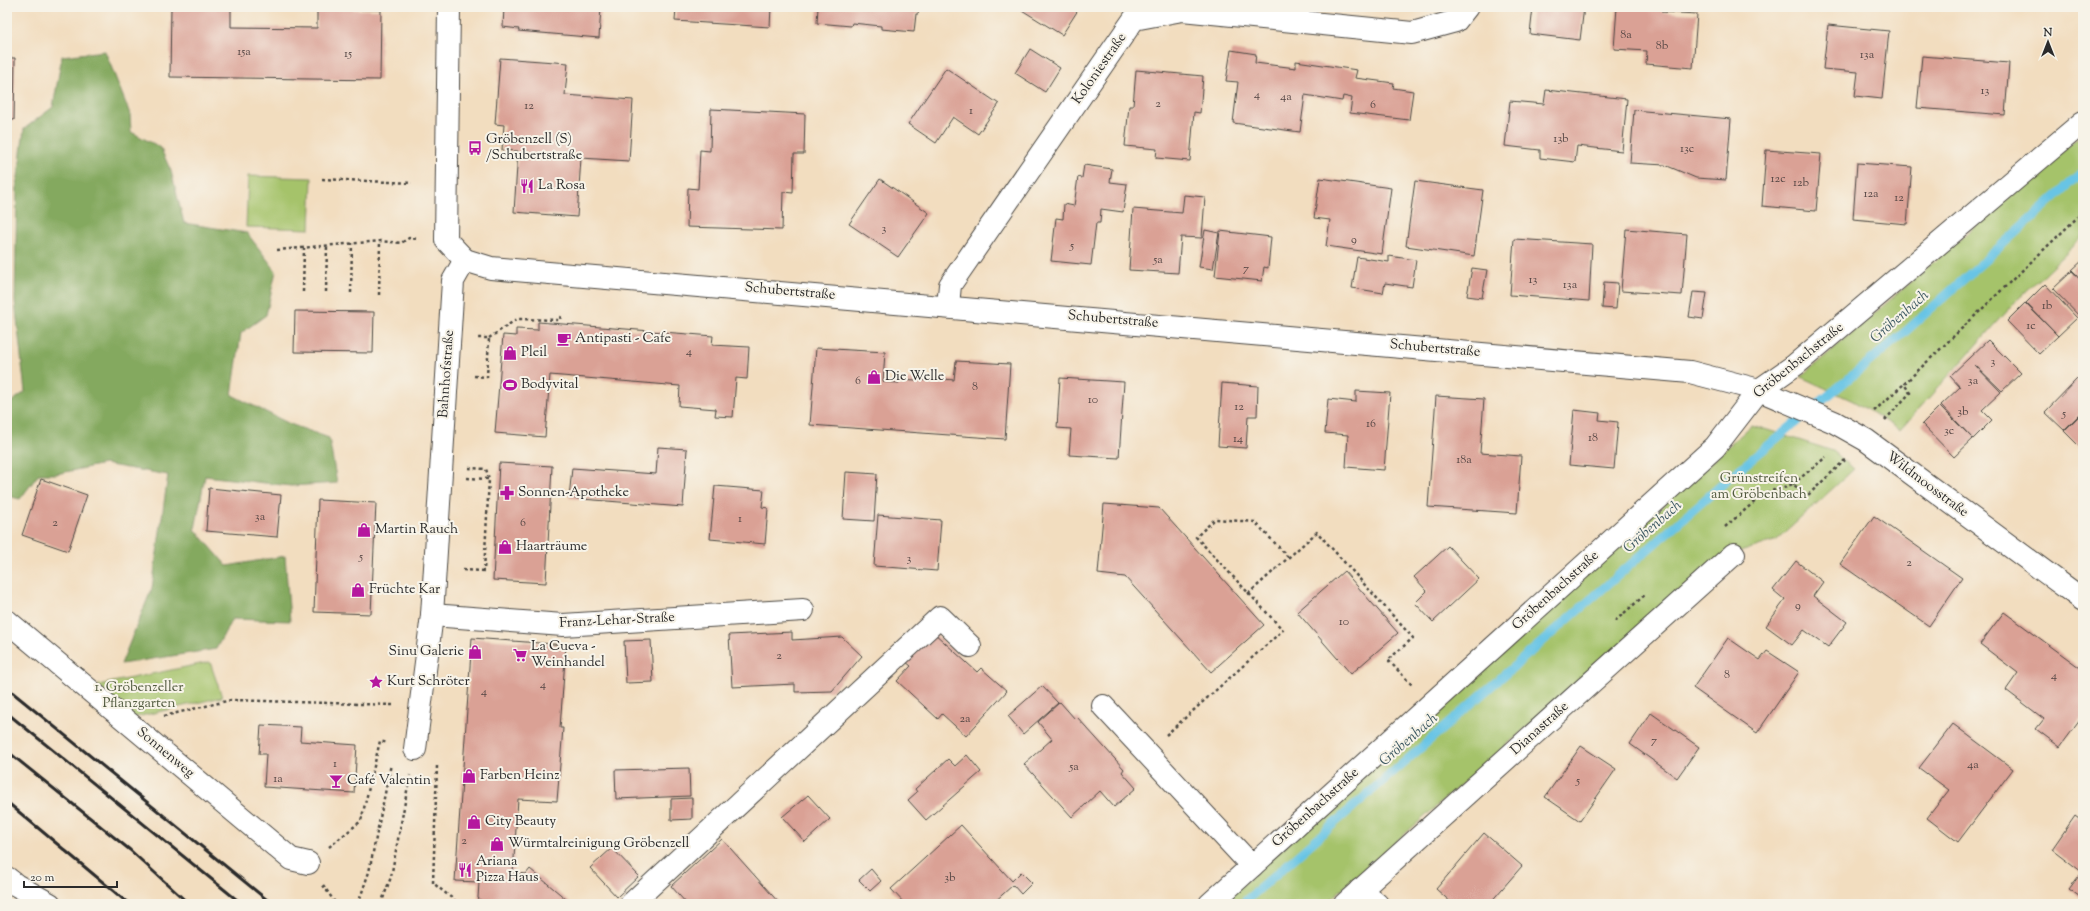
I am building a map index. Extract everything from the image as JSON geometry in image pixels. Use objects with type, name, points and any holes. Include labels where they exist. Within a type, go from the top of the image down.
[{"type":"street","points":[[449,7],[446,240],[465,260]]},
{"type":"street","name":"Koloniestraße","points":[[948,306],[950,285],[1134,19],[1182,10],[1412,33],[1456,20],[1467,7]]},
{"type":"street","name":"Gröbenbachstraße","points":[[1210,904],[1715,448],[1759,390],[1795,365],[2083,122]]},
{"type":"street","name":"Schubertstraße","points":[[465,260],[491,268],[948,306],[1690,372],[1759,390]]},
{"type":"street","name":"Bahnhofstraße","points":[[415,749],[432,615],[453,281],[465,260]]},
{"type":"street","name":"Wildmoosstraße","points":[[1759,390],[1834,422],[1866,440],[2083,600]]},
{"type":"street","name":"Dianastraße","points":[[1353,897],[1734,554]]},
{"type":"street","name":"Franz-Lehar-Straße","points":[[432,615],[563,625],[803,610]]},
{"type":"street","points":[[631,904],[940,617],[970,646]]},
{"type":"street","name":"Sonnenweg","points":[[7,621],[291,859],[308,863]]},
{"type":"street","points":[[1103,706],[1252,866]]},
{"type":"street","points":[[10,883],[50,904]]},
{"type":"street","points":[[1353,897],[1377,904]]},
{"type":"path","points":[[322,180],[412,183]]},
{"type":"path","points":[[1874,411],[2083,212]]},
{"type":"path","points":[[277,250],[380,241],[401,243],[409,238],[446,240]]},
{"type":"path","points":[[379,295],[380,241]]},
{"type":"path","points":[[351,293],[352,243]]},
{"type":"path","points":[[326,292],[327,245]]},
{"type":"path","points":[[303,292],[304,248]]},
{"type":"path","points":[[475,338],[489,338],[517,319],[560,320],[561,314]]},
{"type":"path","points":[[472,376],[487,377],[489,338]]},
{"type":"path","points":[[1833,472],[1866,440],[1910,393],[1904,384]]},
{"type":"path","points":[[1793,484],[1826,457]]},
{"type":"path","points":[[457,570],[484,570],[489,479],[486,469],[465,468]]},
{"type":"path","points":[[464,478],[489,479]]},
{"type":"path","points":[[1146,752],[1283,630],[1196,537],[1215,519],[1255,522],[1288,557]]},
{"type":"path","points":[[1248,594],[1317,532],[1412,638],[1388,660],[1431,704]]},
{"type":"path","points":[[131,724],[231,700],[421,706]]},
{"type":"path","points":[[308,863],[362,821],[380,741],[438,754],[433,883],[459,904]]},
{"type":"path","points":[[381,904],[391,877],[415,749]]},
{"type":"path","points":[[358,904],[369,872],[392,763]]},
{"type":"green space","points":[[105,51],[130,114],[131,132],[160,147],[171,171],[184,223],[247,233],[276,271],[266,315],[241,333],[232,395],[290,424],[329,438],[337,483],[291,486],[205,476],[195,529],[227,566],[285,556],[290,621],[232,619],[216,649],[121,664],[152,588],[168,475],[104,464],[56,474],[39,474],[20,499],[7,496],[7,405],[25,392],[15,301],[17,185],[24,129],[53,107],[62,56]]},
{"type":"green space","points":[[2083,133],[2083,236],[2010,307],[1900,430],[1853,401],[1801,377]]},
{"type":"green space","points":[[248,176],[312,178],[310,229],[246,227]]},
{"type":"green space","name":"Grünstreifen am Gröbenbach","points":[[1752,425],[1833,451],[1854,469],[1777,540],[1734,554],[1520,733],[1325,904],[1221,904]]},
{"type":"green space","name":"1. Gröbenzeller Pflanzgarten","points":[[210,662],[222,697],[132,718],[98,685]]},
{"type":"building","points":[[171,7],[231,7],[231,27],[317,28],[317,9],[381,10],[380,80],[170,77]]},
{"type":"building","points":[[504,7],[601,7],[599,38],[518,31],[519,29],[503,27]]},
{"type":"building","points":[[676,7],[771,7],[770,27],[675,21]]},
{"type":"building","points":[[818,7],[919,7],[918,14],[916,14],[914,32],[881,29],[881,26],[852,23],[851,26],[817,23]]},
{"type":"building","points":[[1017,7],[1080,7],[1062,35]]},
{"type":"building","points":[[1533,7],[1584,7],[1580,40],[1530,34]]},
{"type":"building","points":[[1617,7],[1662,7],[1662,12],[1697,14],[1693,68],[1646,64],[1647,51],[1614,49]]},
{"type":"building","points":[[1828,25],[1889,31],[1882,99],[1855,96],[1858,72],[1823,69]]},
{"type":"building","points":[[1030,49],[1060,68],[1045,92],[1015,73]]},
{"type":"building","points":[[1231,50],[1256,54],[1255,63],[1296,68],[1296,61],[1357,70],[1355,78],[1394,83],[1393,88],[1413,91],[1409,120],[1350,113],[1352,98],[1343,96],[1342,101],[1305,95],[1300,132],[1233,123],[1238,82],[1226,81]]},
{"type":"building","points":[[1922,56],[2009,63],[2005,115],[1917,108]]},
{"type":"building","points":[[7,58],[15,58],[14,120],[7,120]]},
{"type":"building","points":[[500,58],[568,63],[565,95],[633,100],[629,161],[581,158],[577,217],[514,212],[518,151],[502,150],[504,125],[495,124]]},
{"type":"building","points":[[946,68],[999,104],[978,134],[953,117],[936,143],[908,124]]},
{"type":"building","points":[[1136,70],[1203,76],[1200,113],[1194,112],[1190,161],[1156,158],[1157,149],[1125,146],[1129,106],[1133,106]]},
{"type":"building","points":[[1546,90],[1627,99],[1622,151],[1577,146],[1575,162],[1540,158],[1540,150],[1505,146],[1510,101],[1544,104]]},
{"type":"building","points":[[711,109],[805,114],[804,154],[794,154],[793,193],[783,192],[782,230],[687,227],[688,188],[698,189],[700,150],[710,151]]},
{"type":"building","points":[[1634,110],[1731,119],[1726,180],[1696,178],[1665,165],[1630,163]]},
{"type":"building","points":[[1766,150],[1821,154],[1816,211],[1762,206]]},
{"type":"building","points":[[1857,163],[1912,167],[1907,224],[1853,219]]},
{"type":"building","points":[[1084,165],[1112,169],[1110,182],[1127,184],[1123,212],[1101,209],[1100,223],[1096,223],[1091,265],[1051,261],[1056,218],[1063,219],[1064,204],[1074,206],[1078,177],[1082,178]]},
{"type":"building","points":[[1320,178],[1391,188],[1382,254],[1326,246],[1330,220],[1314,218]]},
{"type":"building","points":[[880,179],[929,213],[898,257],[849,224]]},
{"type":"building","points":[[1415,181],[1483,190],[1474,256],[1406,246]]},
{"type":"building","points":[[1184,195],[1205,197],[1202,238],[1181,237],[1178,273],[1129,270],[1133,209],[1182,213]]},
{"type":"building","points":[[1626,229],[1687,234],[1682,295],[1621,291]]},
{"type":"building","points":[[1205,230],[1219,233],[1213,269],[1199,267]]},
{"type":"building","points":[[1220,231],[1271,237],[1268,268],[1264,267],[1262,281],[1215,276]]},
{"type":"building","points":[[1514,239],[1592,244],[1589,301],[1510,295]]},
{"type":"building","points":[[1389,256],[1416,260],[1412,287],[1385,283],[1383,293],[1352,288],[1357,257],[1389,262]]},
{"type":"building","points":[[2083,260],[2083,281],[2072,270]]},
{"type":"building","points":[[1472,268],[1487,270],[1482,298],[1467,296]]},
{"type":"building","points":[[2072,271],[2083,283],[2083,320],[2053,289]]},
{"type":"building","points":[[1604,282],[1618,283],[1616,309],[1602,308]]},
{"type":"building","points":[[2045,284],[2077,318],[2058,336],[2026,303]]},
{"type":"building","points":[[1693,292],[1707,293],[1703,319],[1689,317]]},
{"type":"building","points":[[2025,303],[2058,336],[2039,354],[2007,321]]},
{"type":"building","points":[[295,311],[374,312],[373,353],[294,352]]},
{"type":"building","points":[[538,322],[713,336],[712,345],[749,347],[747,379],[736,378],[733,417],[715,416],[716,409],[679,406],[680,386],[550,375],[545,437],[495,433],[503,335],[516,336],[516,329],[538,330]]},
{"type":"building","points":[[1988,340],[2021,373],[2002,391],[1975,365],[2001,392],[1982,410],[1992,420],[1973,439],[1941,405],[1960,387],[1950,376]]},
{"type":"building","points":[[816,348],[885,352],[883,382],[899,383],[899,379],[933,381],[934,378],[954,380],[956,361],[1010,364],[1005,439],[810,425]]},
{"type":"building","points":[[1060,378],[1124,382],[1119,458],[1069,455],[1071,429],[1057,428]]},
{"type":"building","points":[[2077,379],[2083,384],[2083,411],[2064,430],[2045,412]]},
{"type":"building","points":[[1222,383],[1258,386],[1257,416],[1248,416],[1246,448],[1218,446]]},
{"type":"building","points":[[1356,391],[1390,393],[1384,470],[1346,467],[1348,435],[1325,433],[1328,399],[1356,402]]},
{"type":"building","points":[[1436,396],[1484,399],[1480,453],[1521,456],[1517,513],[1428,507]]},
{"type":"building","points":[[1940,406],[1973,439],[1954,457],[1922,424]]},
{"type":"building","points":[[1574,410],[1600,413],[1599,420],[1618,422],[1614,469],[1569,465]]},
{"type":"building","points":[[2083,412],[2083,450],[2064,431]]},
{"type":"building","points":[[658,447],[687,449],[683,507],[569,498],[572,468],[656,474]]},
{"type":"building","points":[[499,463],[552,466],[546,583],[493,580]]},
{"type":"building","points":[[846,472],[877,474],[874,521],[843,519]]},
{"type":"building","points":[[41,479],[87,495],[68,551],[22,535]]},
{"type":"building","points":[[715,486],[764,490],[762,507],[768,508],[765,544],[710,539]]},
{"type":"building","points":[[209,488],[281,495],[277,537],[206,531]]},
{"type":"building","points":[[318,500],[376,503],[371,614],[314,612]]},
{"type":"building","points":[[1104,504],[1159,508],[1264,625],[1211,672],[1125,577],[1098,574]]},
{"type":"building","points":[[878,515],[941,520],[937,571],[874,566]]},
{"type":"building","points":[[1874,516],[1962,578],[1929,626],[1840,564]]},
{"type":"building","points":[[1448,546],[1479,579],[1433,622],[1415,603],[1427,591],[1414,577]]},
{"type":"building","points":[[1796,561],[1823,582],[1813,596],[1847,622],[1828,647],[1804,630],[1792,645],[1766,626],[1785,600],[1773,590]]},
{"type":"building","points":[[1344,571],[1398,633],[1351,674],[1297,612]]},
{"type":"building","points":[[2004,612],[2083,670],[2083,716],[2060,747],[2036,729],[2044,719],[2006,690],[2018,673],[1980,644]]},
{"type":"building","points":[[792,632],[792,640],[842,637],[862,656],[832,691],[795,692],[795,684],[732,687],[729,635]]},
{"type":"building","points":[[933,632],[977,672],[981,668],[1007,691],[966,736],[942,714],[938,719],[897,681],[911,666],[906,662]]},
{"type":"building","points":[[472,638],[566,645],[560,728],[563,728],[557,801],[518,799],[513,873],[526,874],[530,869],[572,904],[485,904],[478,898],[479,882],[455,881]]},
{"type":"building","points":[[1728,638],[1760,660],[1767,651],[1799,672],[1757,733],[1693,688]]},
{"type":"building","points":[[651,640],[653,682],[626,683],[624,641]]},
{"type":"building","points":[[1042,686],[1058,703],[1023,734],[1008,716]]},
{"type":"building","points":[[1060,702],[1075,719],[1077,717],[1124,769],[1122,772],[1136,788],[1114,807],[1100,791],[1072,817],[1024,764],[1052,739],[1038,722]]},
{"type":"building","points":[[1651,713],[1699,747],[1677,778],[1630,744]]},
{"type":"building","points":[[1953,724],[2013,769],[1958,842],[1927,818],[1949,790],[1919,768]]},
{"type":"building","points":[[261,725],[301,727],[300,741],[357,745],[354,793],[264,787],[266,754],[259,754]]},
{"type":"building","points":[[1581,746],[1616,769],[1580,821],[1545,797]]},
{"type":"building","points":[[967,755],[981,772],[926,820],[908,800],[917,792],[915,789],[948,759],[955,766]]},
{"type":"building","points":[[689,768],[690,796],[616,799],[615,770]]},
{"type":"building","points":[[808,795],[830,819],[805,842],[782,817]]},
{"type":"building","points":[[692,798],[692,819],[671,820],[671,799]]},
{"type":"building","points":[[2075,816],[2083,822],[2083,899],[2069,889],[2082,872],[2052,849]]},
{"type":"building","points":[[961,825],[1012,881],[1021,872],[1032,883],[1021,894],[1013,885],[992,904],[905,904],[891,889]]},
{"type":"building","points":[[1484,833],[1522,866],[1489,904],[1453,904],[1436,889]]},
{"type":"building","points":[[722,839],[780,904],[687,904],[671,886]]},
{"type":"building","points":[[612,848],[639,876],[617,897],[590,868]]},
{"type":"building","points":[[871,869],[881,881],[870,891],[859,880]]},
{"type":"waterway","name":"Gröbenbach","points":[[1242,904],[1741,468],[1905,332],[2083,172]]},
{"type":"railway","points":[[7,688],[272,904]]},
{"type":"railway","points":[[7,713],[242,904]]},
{"type":"railway","points":[[7,751],[130,850],[189,904]]},
{"type":"railway","points":[[7,802],[129,904]]},
{"type":"place","name":"Gröbenzell (S) /Schubertstraße","points":[[475,148]]},
{"type":"place","name":"La Rosa","points":[[527,186]]},
{"type":"place","name":"Antipasti - Cafe","points":[[564,339]]},
{"type":"place","name":"Pleil","points":[[510,353]]},
{"type":"place","name":"Die Welle","points":[[874,377]]},
{"type":"place","name":"Bodyvital","points":[[510,385]]},
{"type":"place","name":"Sonnen-Apotheke","points":[[507,493]]},
{"type":"place","name":"Martin Rauch","points":[[364,530]]},
{"type":"place","name":"Haarträume","points":[[505,547]]},
{"type":"place","name":"Früchte Kar","points":[[358,590]]},
{"type":"place","name":"Sinu Galerie","points":[[475,652]]},
{"type":"place","name":"La Cueva - Weinhandel","points":[[520,655]]},
{"type":"place","name":"Kurt Schröter","points":[[376,682]]},
{"type":"place","name":"Farben Heinz","points":[[469,776]]},
{"type":"place","name":"Café Valentin","points":[[336,781]]},
{"type":"place","name":"City Beauty","points":[[474,822]]},
{"type":"place","name":"Würmtalreinigung Gröbenzell","points":[[497,844]]},
{"type":"place","name":"Ariana Pizza Haus","points":[[465,870]]}]
